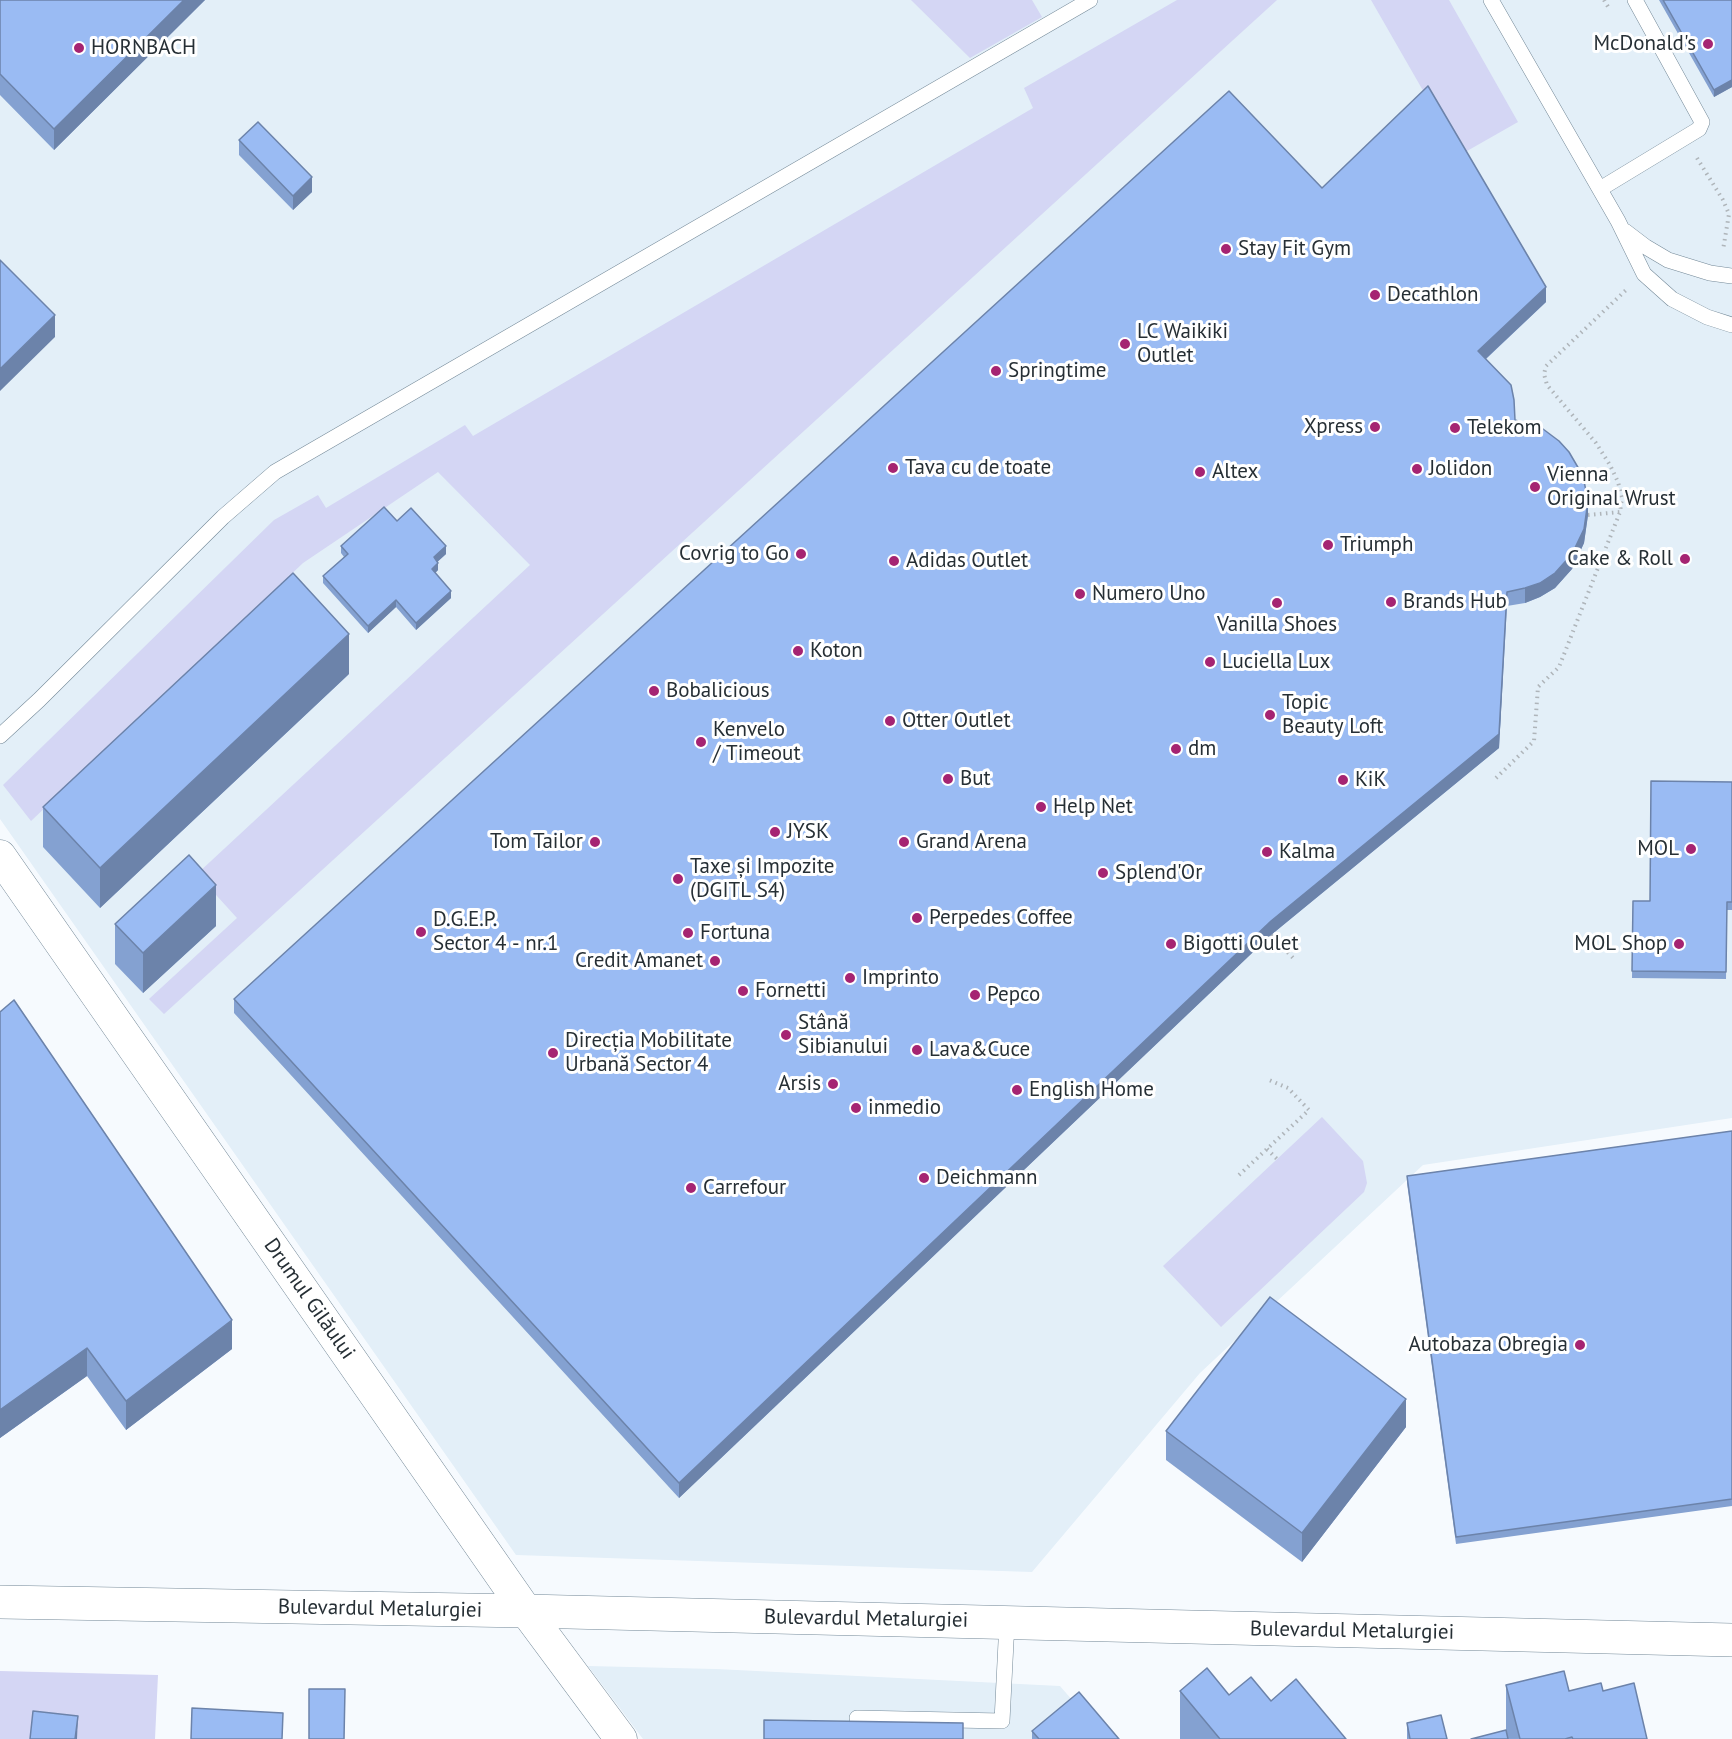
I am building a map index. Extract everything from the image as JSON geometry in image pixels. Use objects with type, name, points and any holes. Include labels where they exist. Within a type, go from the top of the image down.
[{"type":"main road","name":"Bulevardul Metalurgiei","points":[[0,1602],[526,1611],[1732,1640]]},
{"type":"street","name":"Drumul Gilăului","points":[[0,856],[526,1611],[621,1739]]},
{"type":"lane","points":[[0,736],[223,517],[275,472],[1090,0]]},
{"type":"lane","points":[[1491,0],[1623,230],[1644,274],[1672,299],[1707,317],[1732,325]]},
{"type":"lane","points":[[1600,189],[1699,129],[1702,122],[1635,0]]},
{"type":"lane","points":[[1623,230],[1668,260],[1710,273],[1732,276]]},
{"type":"lane","points":[[857,1718],[1002,1721],[1006,1622]]},
{"type":"path","points":[[1496,778],[1534,741],[1538,687],[1559,667],[1620,512],[1622,498],[1610,465],[1596,443],[1548,385],[1544,375],[1546,366],[1644,274]]},
{"type":"path","points":[[1588,515],[1620,512]]},
{"type":"path","points":[[1271,935],[1295,960]]},
{"type":"path","points":[[1239,1175],[1309,1110],[1288,1088],[1269,1080]]},
{"type":"path","points":[[1267,1149],[1277,1159]]},
{"type":"shaded area","points":[[0,0],[1732,0],[1732,1118],[1423,1165],[1200,1373],[1032,1572],[516,1555],[0,819]]},
{"type":"shaded area","points":[[911,0],[1032,0],[1042,17],[970,58]]},
{"type":"shaded area","points":[[1177,0],[1277,0],[164,1014],[149,999],[237,918],[197,874],[530,565],[438,472],[303,563],[31,821],[3,785],[274,520],[318,495],[326,508],[465,425],[473,436],[1033,108],[1024,88]]},
{"type":"shaded area","points":[[1371,0],[1449,0],[1518,122],[1460,155]]},
{"type":"shaded area","points":[[1322,1117],[1363,1161],[1367,1183],[1364,1192],[1221,1327],[1163,1266]]},
{"type":"shaded area","points":[[588,1666],[716,1669],[1060,1686],[1106,1739],[643,1739]]},
{"type":"shaded area","points":[[0,1671],[158,1675],[155,1739],[0,1739]]},
{"type":"building","name":"HORNBACH","points":[[0,0],[184,0],[54,129],[0,74]]},
{"type":"building","name":"McDonald's","points":[[1663,0],[1732,0],[1732,80],[1714,90]]},
{"type":"building","name":"Grand Arena","points":[[1428,86],[1546,287],[1478,351],[1511,385],[1515,420],[1543,429],[1569,452],[1583,476],[1588,501],[1584,529],[1572,554],[1555,573],[1540,583],[1507,592],[1499,734],[1271,921],[679,1483],[234,999],[1229,91],[1322,188]]},
{"type":"building","points":[[258,122],[312,177],[293,196],[239,140]]},
{"type":"building","points":[[0,260],[55,315],[0,369]]},
{"type":"building","points":[[384,507],[397,521],[411,508],[446,546],[434,557],[438,563],[432,569],[451,591],[416,623],[396,600],[368,626],[323,576],[348,554],[341,546]]},
{"type":"building","points":[[293,573],[349,634],[100,868],[43,807]]},
{"type":"building","points":[[1651,781],[1732,782],[1732,902],[1727,902],[1726,972],[1632,971],[1633,901],[1650,901]]},
{"type":"building","points":[[189,855],[216,885],[143,953],[115,924]]},
{"type":"building","points":[[14,1000],[232,1320],[126,1401],[87,1348],[0,1410],[0,1012]]},
{"type":"building","name":"Autobaza Obregia","points":[[1732,1131],[1732,1499],[1456,1537],[1407,1176]]},
{"type":"building","points":[[1270,1297],[1406,1399],[1302,1533],[1166,1431]]},
{"type":"building","points":[[1207,1668],[1229,1695],[1251,1677],[1271,1701],[1296,1679],[1346,1739],[1220,1739],[1180,1691]]},
{"type":"building","points":[[1564,1671],[1569,1691],[1601,1683],[1603,1691],[1634,1683],[1647,1739],[1573,1739],[1572,1737],[1520,1739],[1506,1685]]},
{"type":"building","points":[[309,1689],[345,1689],[344,1739],[309,1739]]},
{"type":"building","points":[[1079,1692],[1119,1739],[1039,1739],[1032,1731]]},
{"type":"building","points":[[192,1708],[283,1713],[282,1739],[191,1739]]},
{"type":"building","points":[[33,1711],[78,1716],[75,1739],[30,1739]]},
{"type":"building","points":[[1441,1715],[1447,1739],[1410,1739],[1407,1723]]},
{"type":"building","points":[[764,1720],[963,1723],[963,1739],[764,1739]]},
{"type":"building","points":[[1506,1730],[1508,1739],[1471,1739]]},
{"type":"place","name":"McDonald's","points":[[1708,44]]},
{"type":"place","name":"HORNBACH","points":[[79,48]]},
{"type":"place","name":"Stay Fit Gym","points":[[1226,249]]},
{"type":"place","name":"Decathlon","points":[[1375,295]]},
{"type":"place","name":"LC Waikiki Outlet","points":[[1125,344]]},
{"type":"place","name":"Springtime","points":[[996,371]]},
{"type":"place","name":"Xpress","points":[[1375,427]]},
{"type":"place","name":"Telekom","points":[[1455,428]]},
{"type":"place","name":"Tava cu de toate","points":[[893,468]]},
{"type":"place","name":"Jolidon","points":[[1417,469]]},
{"type":"place","name":"Altex","points":[[1200,472]]},
{"type":"place","name":"Vienna Original Wrust","points":[[1535,487]]},
{"type":"place","name":"Triumph","points":[[1328,545]]},
{"type":"place","name":"Covrig to Go","points":[[801,554]]},
{"type":"place","name":"Cake & Roll","points":[[1685,559]]},
{"type":"place","name":"Adidas Outlet","points":[[894,561]]},
{"type":"place","name":"Numero Uno","points":[[1080,594]]},
{"type":"place","name":"Brands Hub","points":[[1391,602]]},
{"type":"place","name":"Vanilla Shoes","points":[[1277,603]]},
{"type":"place","name":"Koton","points":[[798,651]]},
{"type":"place","name":"Luciella Lux","points":[[1210,662]]},
{"type":"place","name":"Bobalicious","points":[[654,691]]},
{"type":"place","name":"Topic Beauty Loft","points":[[1270,715]]},
{"type":"place","name":"Otter Outlet","points":[[890,721]]},
{"type":"place","name":"Kenvelo / Timeout","points":[[701,742]]},
{"type":"place","name":"dm","points":[[1176,749]]},
{"type":"place","name":"But","points":[[948,779]]},
{"type":"place","name":"KiK","points":[[1343,780]]},
{"type":"place","name":"Help Net","points":[[1041,807]]},
{"type":"place","name":"JYSK","points":[[775,832]]},
{"type":"place","name":"Tom Tailor","points":[[595,842]]},
{"type":"place","name":"Grand Arena","points":[[904,842]]},
{"type":"place","name":"MOL","points":[[1691,849]]},
{"type":"place","name":"Kalma","points":[[1267,852]]},
{"type":"place","name":"Splend'Or","points":[[1103,873]]},
{"type":"place","name":"Taxe și Impozite (DGITL S4)","points":[[678,879]]},
{"type":"place","name":"Perpedes Coffee","points":[[917,918]]},
{"type":"place","name":"D.G.E.P. Sector 4 - nr.1","points":[[421,932]]},
{"type":"place","name":"Fortuna","points":[[688,933]]},
{"type":"place","name":"Bigotti Oulet","points":[[1171,944]]},
{"type":"place","name":"MOL Shop","points":[[1679,944]]},
{"type":"place","name":"Credit Amanet","points":[[715,961]]},
{"type":"place","name":"Imprinto","points":[[850,978]]},
{"type":"place","name":"Fornetti","points":[[743,991]]},
{"type":"place","name":"Pepco","points":[[975,995]]},
{"type":"place","name":"Stână Sibianului","points":[[786,1035]]},
{"type":"place","name":"Lava&Cuce","points":[[917,1050]]},
{"type":"place","name":"Direcția Mobilitate Urbană Sector 4","points":[[553,1053]]},
{"type":"place","name":"Arsis","points":[[833,1084]]},
{"type":"place","name":"English Home","points":[[1017,1090]]},
{"type":"place","name":"inmedio","points":[[856,1108]]},
{"type":"place","name":"Deichmann","points":[[924,1178]]},
{"type":"place","name":"Carrefour","points":[[691,1188]]},
{"type":"place","name":"Autobaza Obregia","points":[[1580,1345]]}]
